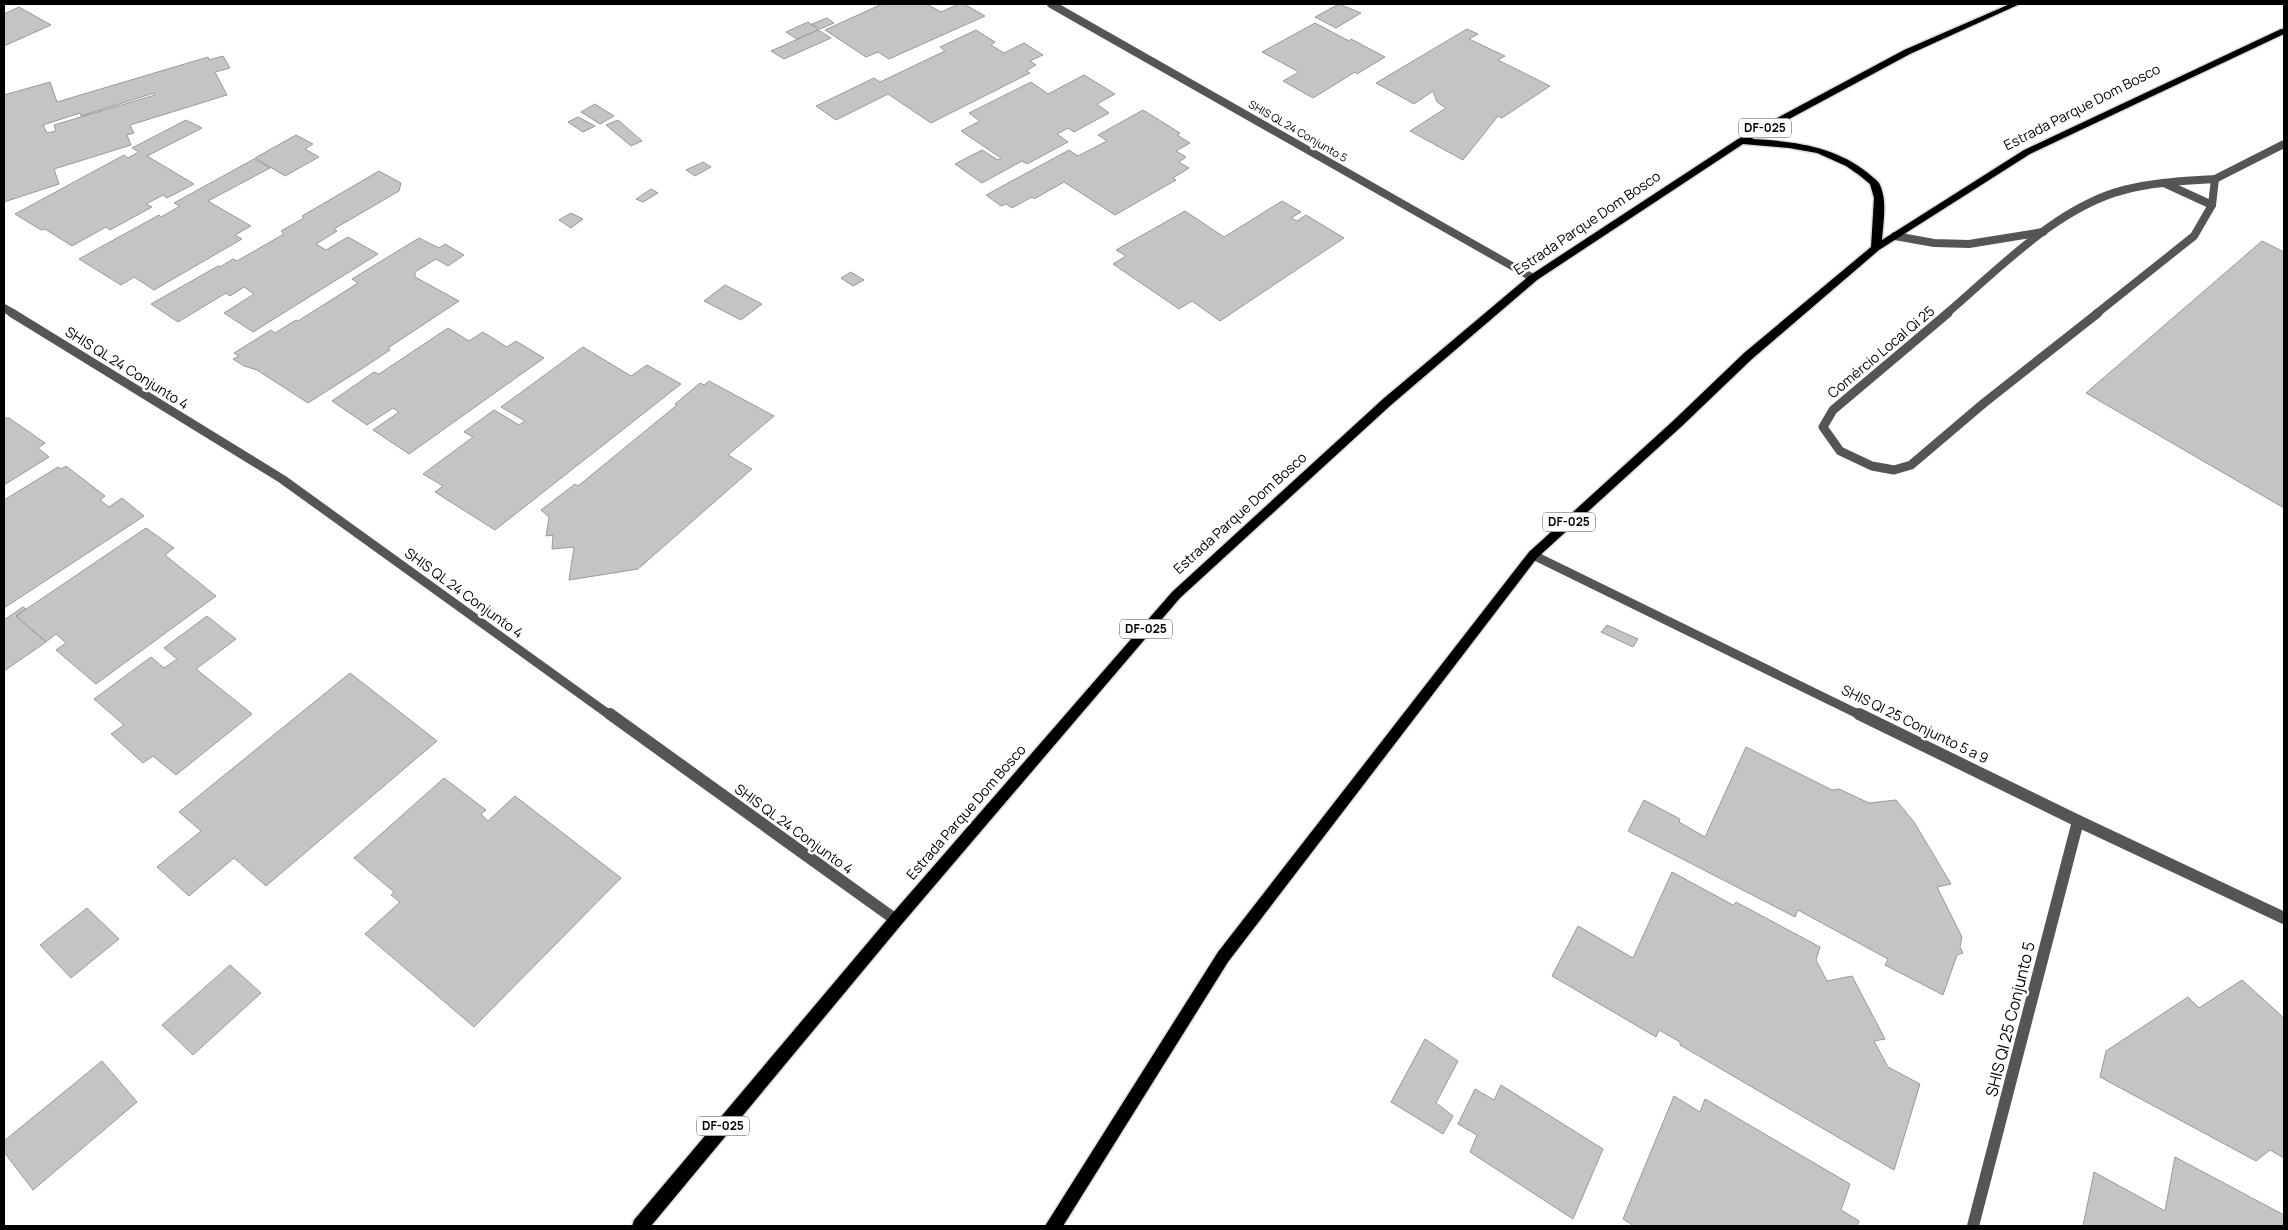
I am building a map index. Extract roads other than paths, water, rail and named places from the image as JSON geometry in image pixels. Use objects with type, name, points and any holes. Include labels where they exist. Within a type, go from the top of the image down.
[{"type":"main road","name":"Estrada Parque Dom Bosco","points":[[640,1226],[896,920],[1176,595],[1386,402],[1533,278],[1741,141],[1907,52],[2016,4]]},
{"type":"main road","name":"Estrada Parque Dom Bosco","points":[[1053,1226],[1222,956],[1533,554],[1678,423],[1748,356],[1822,291],[1876,248],[2027,152],[2153,90],[2284,31]]},
{"type":"main road","points":[[1741,141],[1780,143],[1816,150],[1851,164],[1874,183],[1878,200],[1876,248]]},
{"type":"street","name":"SHIS QL 24 Conjunto 5","points":[[1051,4],[1533,278]]},
{"type":"street","name":"Comércio Local Qi 25","points":[[2214,179],[2212,205],[2194,236],[1984,403],[1911,465],[1894,470],[1872,466],[1840,451],[1823,427],[1833,410],[2043,232],[2081,207],[2123,190],[2164,183],[2214,179],[2284,144]]},
{"type":"street","points":[[2164,183],[2212,205]]},
{"type":"street","points":[[1895,236],[1934,243],[1969,244],[2043,232]]},
{"type":"street","name":"SHIS QL 24 Conjunto 4","points":[[4,308],[282,479],[896,920]]},
{"type":"street","name":"SHIS QI 25 Conjunto 5 a 9","points":[[1533,554],[2078,820],[2284,918]]},
{"type":"street","name":"SHIS QI 25 Conjunto 5","points":[[1973,1226],[2078,820]]}]
